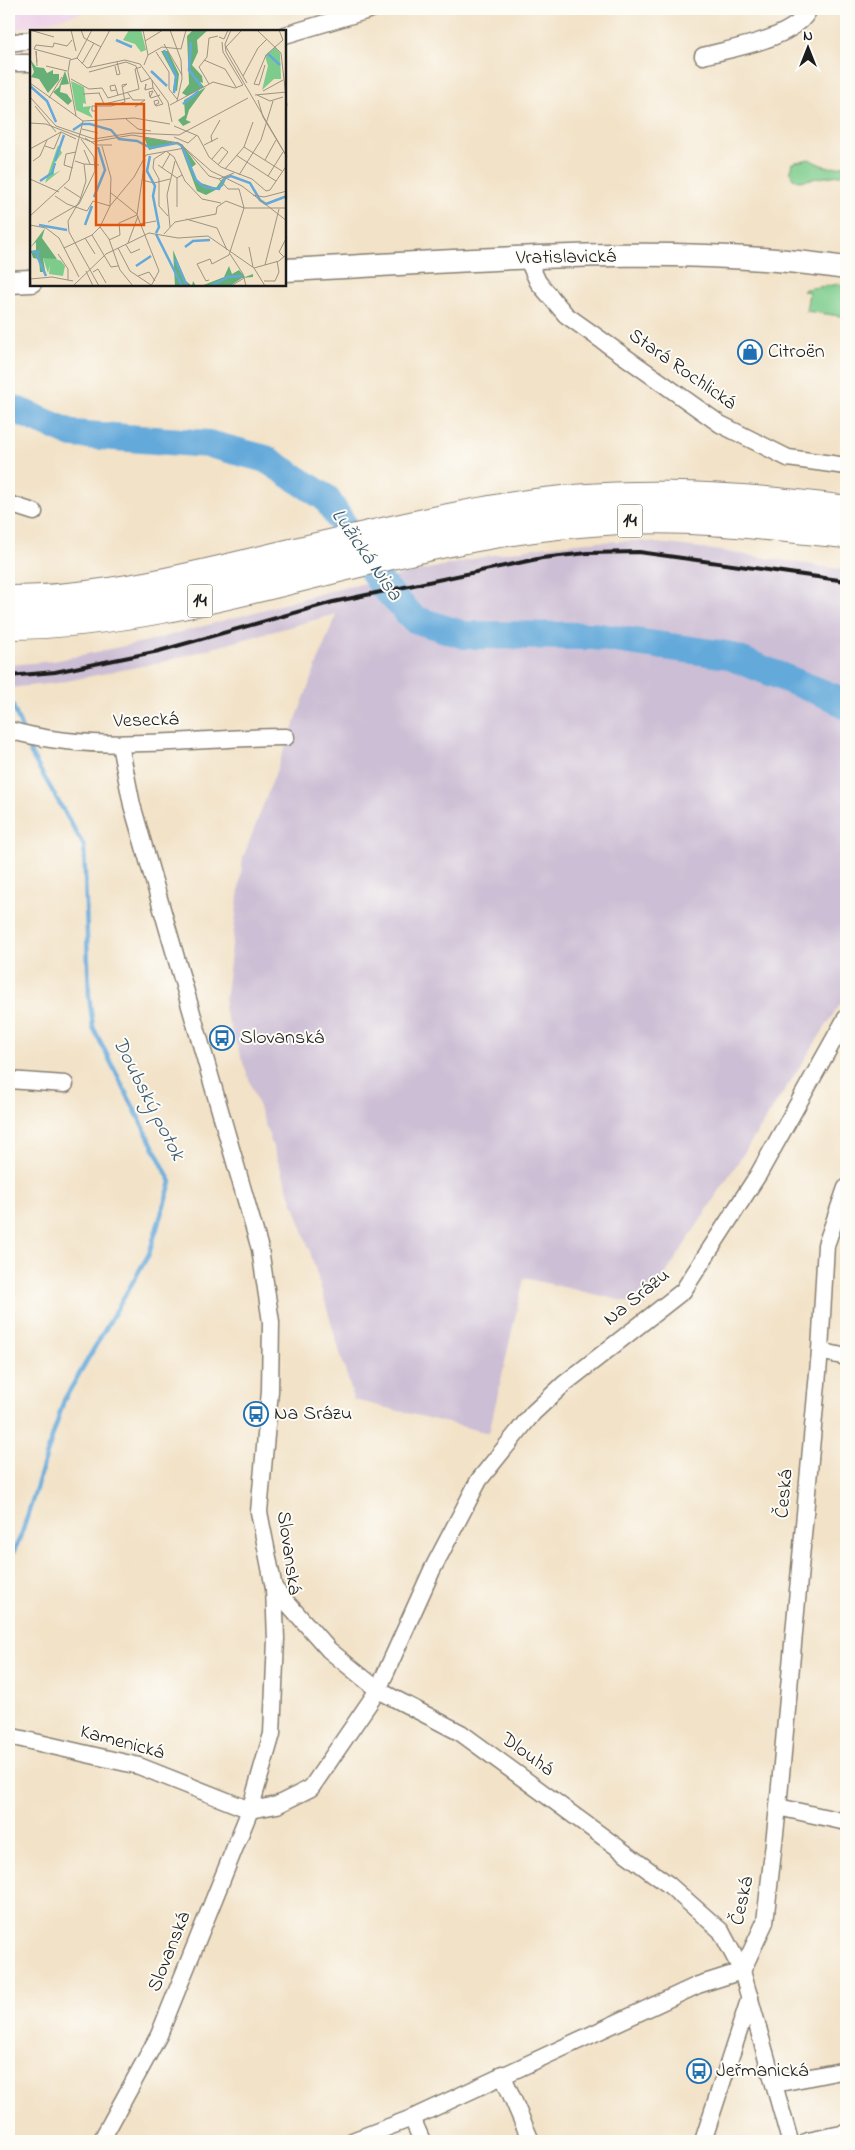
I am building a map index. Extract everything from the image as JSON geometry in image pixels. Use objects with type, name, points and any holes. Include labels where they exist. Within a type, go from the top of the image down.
[{"type":"highway","name":"14","points":[[9,625],[73,609],[139,587],[492,509],[577,498],[648,495],[713,496],[846,510]]},
{"type":"highway","name":"14","points":[[9,600],[73,609],[142,614],[416,549],[494,534],[560,525],[648,520],[709,521],[846,534]]},
{"type":"street","points":[[286,35],[372,9]]},
{"type":"street","points":[[703,56],[778,36],[806,17],[809,9]]},
{"type":"street","points":[[9,44],[30,40]]},
{"type":"street","points":[[9,63],[30,63]]},
{"type":"street","name":"Vratislavická","points":[[286,270],[527,258],[686,255],[805,262],[846,268]]},
{"type":"street","name":"Stará Rochlická","points":[[527,258],[538,282],[566,315],[720,424],[788,458],[846,466]]},
{"type":"street","points":[[9,282],[30,281]]},
{"type":"street","points":[[9,504],[34,512]]},
{"type":"street","name":"Vesecká","points":[[10,730],[33,736],[120,745],[242,737],[286,737]]},
{"type":"street","name":"Slovanská","points":[[101,2141],[159,2035],[250,1810],[272,1734],[276,1639],[274,1588],[259,1512],[270,1391],[271,1332],[260,1249],[132,806],[120,745]]},
{"type":"street","name":"Na Srázu","points":[[250,1810],[277,1805],[311,1788],[378,1690],[432,1570],[480,1480],[539,1408],[635,1327],[684,1291],[758,1175],[846,1018]]},
{"type":"street","points":[[9,1080],[65,1084]]},
{"type":"street","name":"Česká","points":[[742,1971],[765,1922],[778,1807],[820,1351],[826,1245],[846,1188]]},
{"type":"street","points":[[820,1351],[846,1357]]},
{"type":"street","name":"Dlouhá","points":[[274,1588],[329,1650],[378,1690],[461,1733],[669,1884],[721,1931],[742,1971]]},
{"type":"street","name":"Kamenická","points":[[9,1736],[139,1766],[250,1810]]},
{"type":"street","points":[[778,1807],[846,1822]]},
{"type":"street","points":[[352,2141],[412,2118],[502,2074],[698,1985],[742,1971],[776,2084],[790,2141]]},
{"type":"street","points":[[703,2141],[750,1997]]},
{"type":"street","points":[[776,2084],[846,2070]]},
{"type":"street","points":[[502,2074],[531,2141]]},
{"type":"street","points":[[412,2118],[422,2141]]},
{"type":"street","points":[[808,2141],[846,2133]]},
{"type":"shaded area","points":[[9,9],[99,9],[13,30],[9,28]]},
{"type":"shaded area","points":[[639,541],[694,547],[846,570],[846,995],[645,1306],[524,1278],[489,1433],[354,1400],[310,1251],[224,1009],[243,858],[336,614],[162,662],[57,683],[9,688],[9,665],[54,661],[157,639],[330,591],[487,556],[540,547],[587,542]]},
{"type":"green space","points":[[809,159],[827,167],[846,164],[846,174],[799,181],[793,179],[790,171],[792,163]]},
{"type":"green space","points":[[839,284],[846,285],[846,317],[806,311],[809,292],[803,291],[805,289]]},
{"type":"waterway","name":"Lužická Nisa","points":[[9,407],[73,434],[209,444],[266,459],[326,498],[383,586],[414,619],[464,635],[593,636],[727,655],[835,698],[846,706]]},
{"type":"waterway","name":"Doubský potok","points":[[9,696],[22,729]]},
{"type":"waterway","name":"Doubský potok","points":[[9,1561],[21,1536],[64,1400],[149,1254],[171,1182],[93,1027],[89,996],[84,846],[31,754],[26,739]]},
{"type":"railway","points":[[9,676],[55,672],[159,651],[333,602],[542,558],[587,553],[639,552],[846,581]]},
{"type":"place","name":"Citroën","points":[[750,352]]},
{"type":"place","name":"Slovanská","points":[[222,1038]]},
{"type":"place","name":"Na Srázu","points":[[256,1414]]},
{"type":"place","name":"Jeřmanická","points":[[699,2071]]}]
